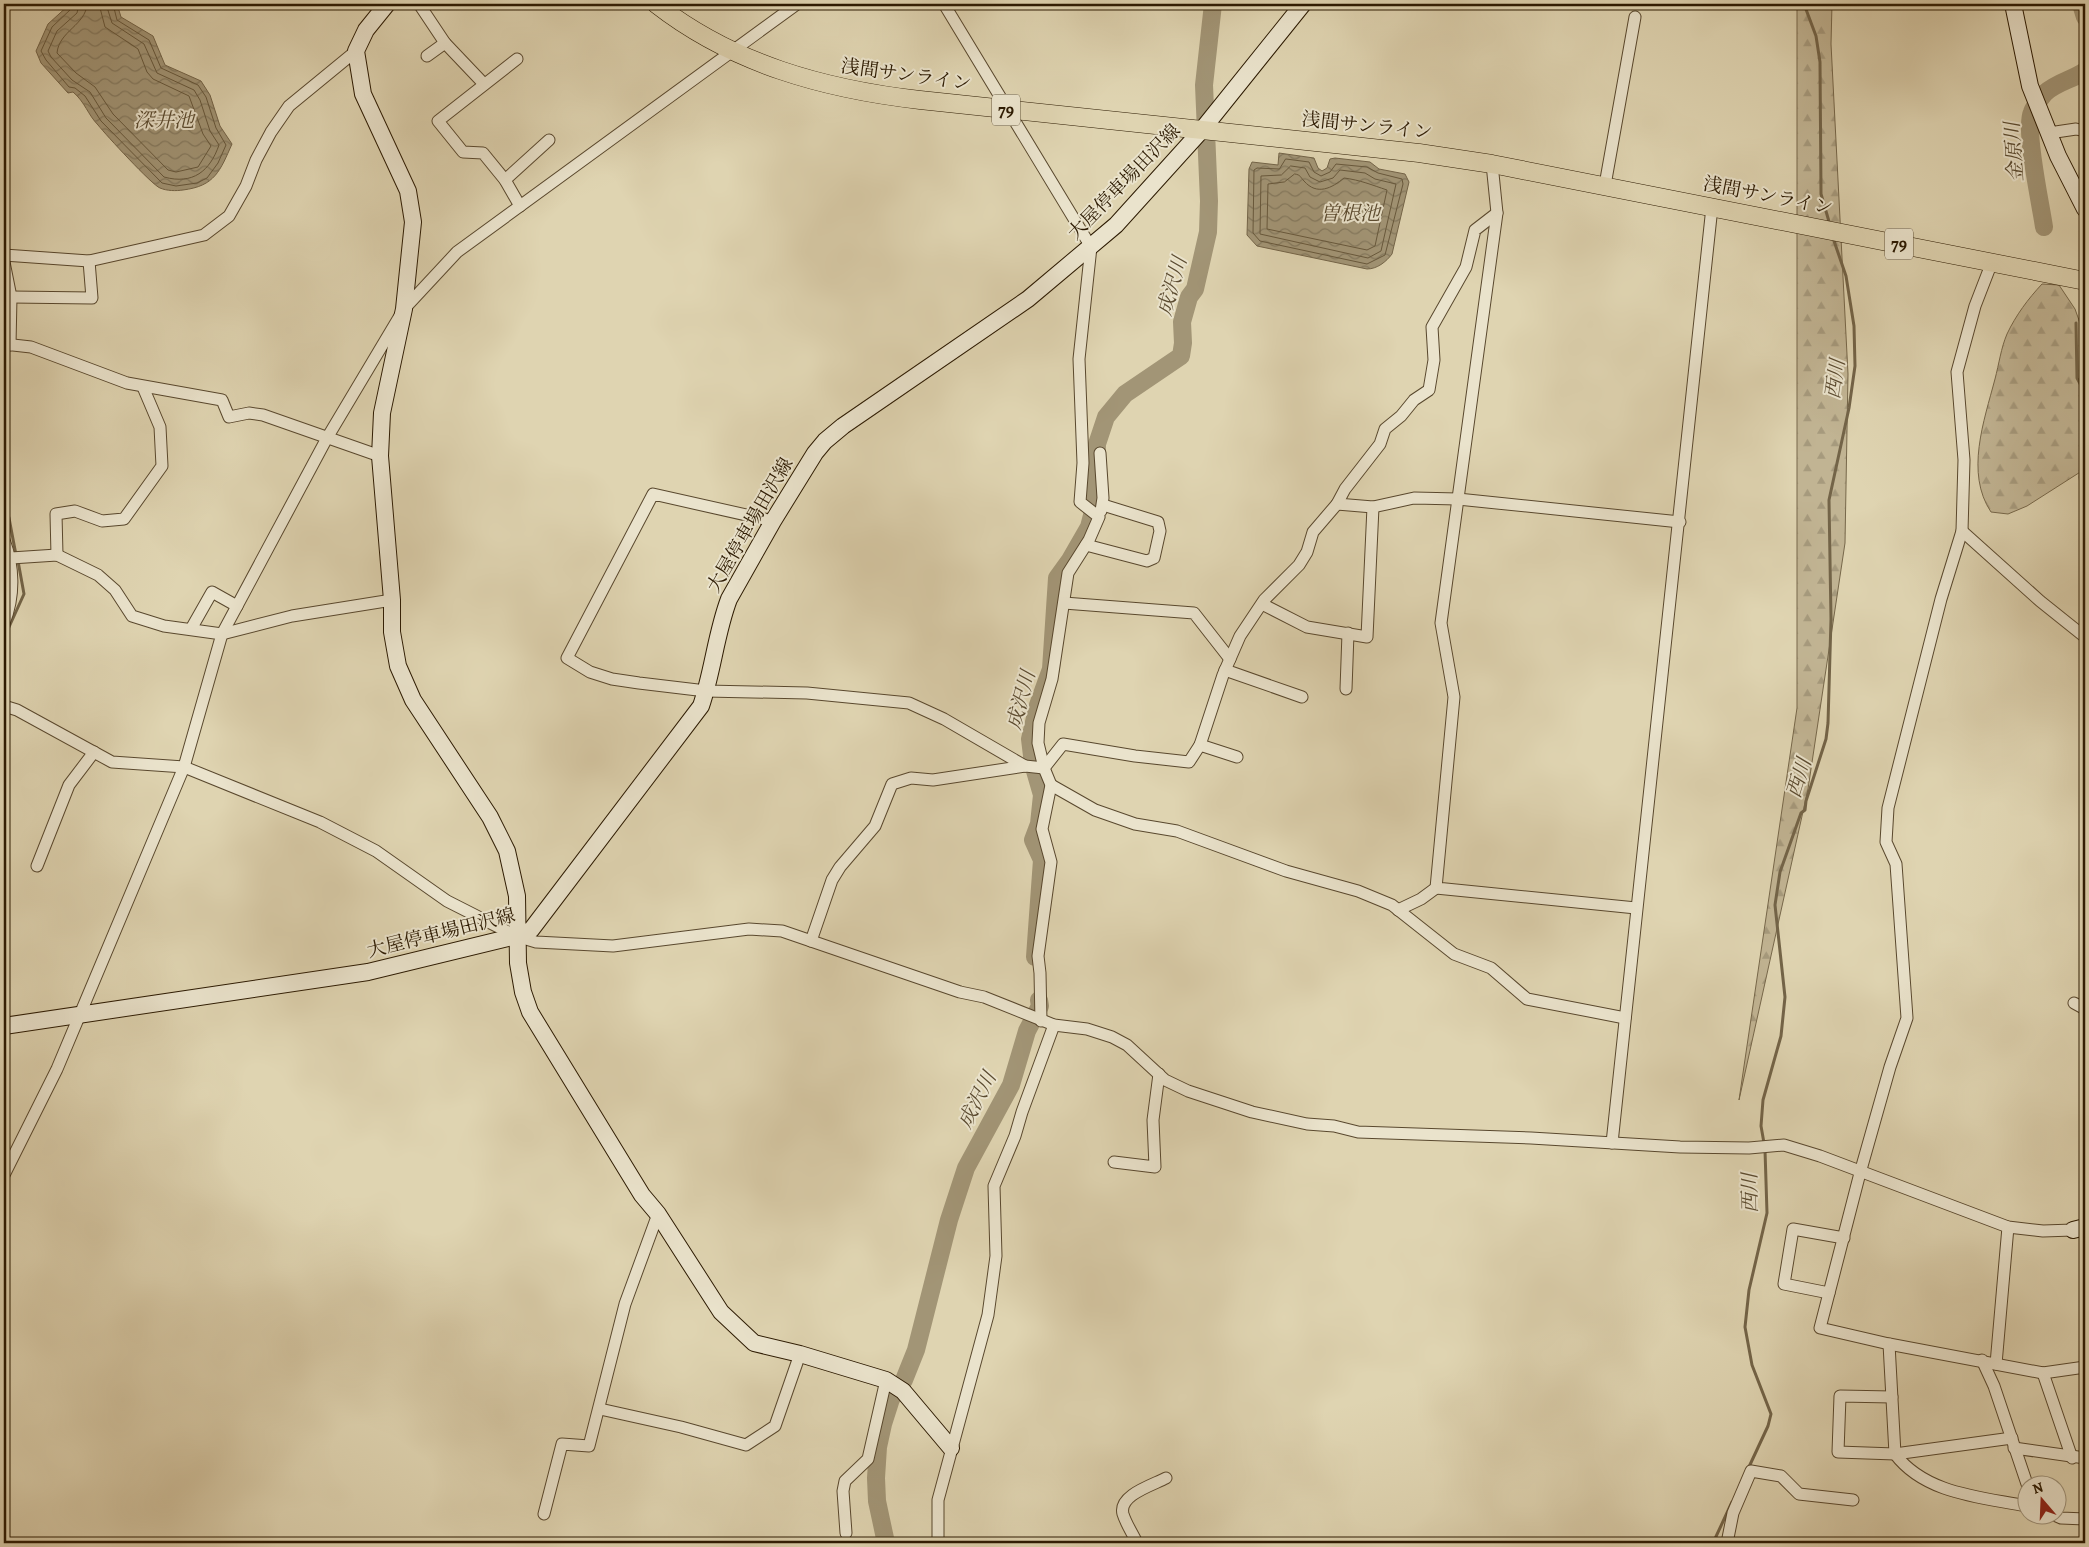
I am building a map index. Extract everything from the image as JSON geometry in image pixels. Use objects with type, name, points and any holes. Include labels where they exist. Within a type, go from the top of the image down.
[{"type":"main road","name":"浅間サンライン","points":[[656,4],[688,27],[732,51],[795,77],[851,91],[1009,110],[1208,126],[1492,164],[2085,281]]},
{"type":"street","points":[[4,255],[89,261],[204,234],[229,216],[246,186],[256,160],[271,132],[289,106],[356,51],[366,30],[387,4]]},
{"type":"street","points":[[419,4],[445,42],[484,84]]},
{"type":"street","points":[[4,1175],[57,1070],[184,766],[222,634],[327,438],[404,309],[457,252],[797,4]]},
{"type":"street","points":[[944,4],[1091,247],[1079,359],[1083,463],[1080,502],[1086,507],[1099,512],[1158,522],[1160,532],[1154,558],[1146,561],[1086,545]]},
{"type":"street","name":"大屋停車場田沢線","points":[[4,1026],[368,972],[516,936],[532,930],[701,706],[722,617],[729,599],[773,521],[815,453],[843,426],[1028,299],[1116,225],[1208,126],[1303,4]]},
{"type":"street","points":[[2013,4],[2023,56],[2037,102],[2049,133],[2085,209]]},
{"type":"street","points":[[1606,186],[1635,17]]},
{"type":"street","points":[[427,56],[445,42]]},
{"type":"street","points":[[356,51],[363,94],[408,191],[413,222],[404,309],[382,413],[380,456],[392,600],[394,649],[404,683],[490,817],[507,851],[517,896],[516,936],[520,973],[530,1012],[642,1195],[658,1214],[721,1312],[754,1343],[800,1354],[894,1385],[951,1448]]},
{"type":"street","points":[[517,59],[438,121],[463,152],[483,153],[505,180],[520,206]]},
{"type":"street","points":[[2049,133],[2076,129],[2085,132]]},
{"type":"street","points":[[505,180],[549,140]]},
{"type":"street","points":[[1436,888],[1454,697],[1441,623],[1497,213],[1492,164]]},
{"type":"street","points":[[1612,1143],[1636,908],[1680,522],[1712,207]]},
{"type":"street","points":[[1041,768],[1063,744],[1135,756],[1189,762],[1200,744],[1225,670],[1240,636],[1279,583],[1299,565],[1307,552],[1313,532],[1337,504],[1345,490],[1380,444],[1385,429],[1401,416],[1414,400],[1429,390],[1434,360],[1432,327],[1466,267],[1475,230],[1497,213]]},
{"type":"street","points":[[11,297],[92,298],[89,261]]},
{"type":"street","points":[[4,262],[11,297],[7,344],[31,347],[127,383],[222,400],[228,417],[249,413],[263,415],[380,456]]},
{"type":"street","points":[[1992,262],[1975,306],[1958,372],[1964,460],[1962,531],[1941,599],[1888,808],[1886,842],[1896,864],[1907,1018],[1890,1068],[1860,1173],[1820,1328],[1889,1344],[2043,1372],[2085,1367]]},
{"type":"street","points":[[57,555],[56,514],[75,511],[102,521],[124,519],[162,466],[160,427],[143,386]]},
{"type":"street","points":[[1100,453],[1099,512],[1086,545],[1068,573],[1052,680],[1039,723],[1038,743],[1041,768],[1051,785],[1095,810],[1135,824],[1177,831],[1286,871],[1358,891],[1392,905],[1454,954],[1491,968],[1527,999],[1625,1018]]},
{"type":"street","points":[[773,521],[653,494],[567,658],[590,672],[612,679],[706,691],[807,693],[909,702],[944,719],[1025,766]]},
{"type":"street","points":[[1337,504],[1373,507],[1414,498],[1458,499],[1680,522]]},
{"type":"street","points":[[1262,604],[1307,627],[1367,637],[1373,507]]},
{"type":"street","points":[[1962,531],[2085,637]]},
{"type":"street","points":[[4,540],[10,558],[12,596],[4,623]]},
{"type":"street","points":[[10,558],[57,555],[98,575],[115,590],[132,616],[164,626],[222,634],[292,616],[392,600]]},
{"type":"street","points":[[191,629],[212,592],[237,606]]},
{"type":"street","points":[[1064,603],[1194,613],[1230,659]]},
{"type":"street","points":[[1346,689],[1348,634]]},
{"type":"street","points":[[1225,670],[1302,697]]},
{"type":"street","points":[[4,706],[17,710],[112,762],[184,766],[320,822],[376,851],[447,900],[516,936],[536,942],[613,946],[749,929],[782,931],[960,992],[984,997],[1054,1025],[1087,1029],[1112,1037],[1127,1045],[1165,1080],[1188,1091],[1252,1112],[1307,1124],[1334,1126],[1358,1132],[1680,1147],[1749,1148],[1784,1145],[1820,1156],[1860,1173],[2008,1227],[2044,1231],[2079,1228]]},
{"type":"street","points":[[1200,744],[1237,757]]},
{"type":"street","points":[[37,866],[68,785],[94,752]]},
{"type":"street","points":[[811,942],[832,880],[840,867],[876,826],[892,784],[911,778],[933,780],[1025,766],[1041,768]]},
{"type":"street","points":[[1039,1020],[1040,973],[1038,956],[1051,862],[1042,829],[1051,785]]},
{"type":"street","points":[[1398,910],[1421,899],[1436,888],[1636,908]]},
{"type":"street","points":[[2074,1004],[2085,1009]]},
{"type":"street","points":[[938,1543],[938,1500],[988,1316],[996,1256],[994,1186],[1015,1136],[1027,1095],[1054,1025]]},
{"type":"street","points":[[1114,1162],[1155,1167],[1152,1120],[1159,1074]]},
{"type":"street","points":[[544,1514],[562,1444],[589,1446],[600,1409],[625,1304],[658,1214]]},
{"type":"street","points":[[1996,1364],[2008,1227]]},
{"type":"street","points":[[1829,1294],[1784,1284],[1793,1229],[1844,1238]]},
{"type":"street","points":[[1889,1344],[1895,1454],[1905,1468],[1944,1490],[2016,1504]]},
{"type":"street","points":[[600,1409],[681,1426],[746,1445],[775,1426],[800,1354]]},
{"type":"street","points":[[1982,1360],[1994,1386],[2024,1474]]},
{"type":"street","points":[[2043,1372],[2072,1458]]},
{"type":"street","points":[[846,1533],[843,1491],[845,1481],[868,1459],[894,1385]]},
{"type":"street","points":[[1892,1397],[1840,1396],[1838,1452],[1895,1454],[2013,1443],[2072,1458],[2085,1458]]},
{"type":"street","points":[[1727,1543],[1734,1512],[1751,1472],[1781,1476],[1800,1494],[1853,1500]]},
{"type":"street","points":[[1137,1543],[1123,1513],[1123,1505],[1128,1498],[1166,1478]]},
{"type":"street","points":[[2066,1518],[2085,1519]]},
{"type":"green space","points":[[1797,4],[1832,4],[1831,44],[1848,374],[1845,543],[1808,789],[1739,1100],[1797,708]]},
{"type":"green space","points":[[2042,284],[2059,285],[2075,309],[2085,337],[2085,469],[2027,506],[2008,514],[1991,512],[1983,497],[1979,481],[1978,464],[1982,429],[2007,334],[2014,320]]},
{"type":"water","name":"深井池","points":[[70,4],[117,4],[121,17],[153,36],[165,65],[201,81],[210,95],[220,126],[232,144],[220,169],[209,181],[194,188],[172,191],[155,185],[95,121],[77,96],[73,92],[68,93],[41,63],[36,51],[48,24]]},
{"type":"water","name":"曽根池","points":[[1279,153],[1314,158],[1318,168],[1322,171],[1327,168],[1330,159],[1335,158],[1370,162],[1379,169],[1405,174],[1409,182],[1392,254],[1387,260],[1378,266],[1367,269],[1257,246],[1247,235],[1249,169],[1252,162],[1278,165]]},
{"type":"waterway","name":"成沢川","points":[[1035,957],[1042,860],[1033,840],[1039,824],[1042,795],[1033,764],[1030,739],[1038,705],[1051,669],[1057,578],[1089,527],[1095,504],[1097,444],[1106,417],[1125,394],[1181,356],[1183,343],[1182,322],[1189,297],[1195,289],[1208,232],[1209,201],[1204,85],[1213,4]]},
{"type":"waterway","name":"西川","points":[[1804,4],[1816,36],[1820,62],[1821,194],[1830,225]]},
{"type":"waterway","name":"金原川","points":[[2081,4],[2085,17]]},
{"type":"waterway","name":"金原川","points":[[2044,227],[2031,150],[2030,121],[2032,112],[2034,107],[2050,89],[2085,71]]},
{"type":"waterway","name":"西川","points":[[1764,1143],[1761,1126],[1763,1100],[1781,1036],[1785,997],[1775,905],[1780,872],[1801,813],[1805,810],[1806,801],[1826,739],[1828,723],[1831,619],[1829,500],[1849,408],[1855,366],[1854,326],[1846,276],[1833,238]]},
{"type":"waterway","name":"金原川","points":[[2076,323],[2077,378],[2085,393]]},
{"type":"waterway","name":"金原川","points":[[2085,464],[2080,478],[2085,491]]},
{"type":"waterway","points":[[4,502],[16,555]]},
{"type":"waterway","points":[[4,638],[24,594],[18,561]]},
{"type":"waterway","name":"成沢川","points":[[886,1543],[877,1501],[876,1478],[878,1447],[883,1424],[891,1399],[904,1380],[916,1350],[949,1220],[966,1168],[1011,1085],[1027,1031],[1040,1006],[1039,1000]]},
{"type":"waterway","name":"西川","points":[[1748,1469],[1768,1426],[1771,1414],[1752,1365],[1745,1327],[1749,1290],[1767,1213],[1765,1150]]},
{"type":"waterway","name":"西川","points":[[1713,1543],[1732,1502]]}]
